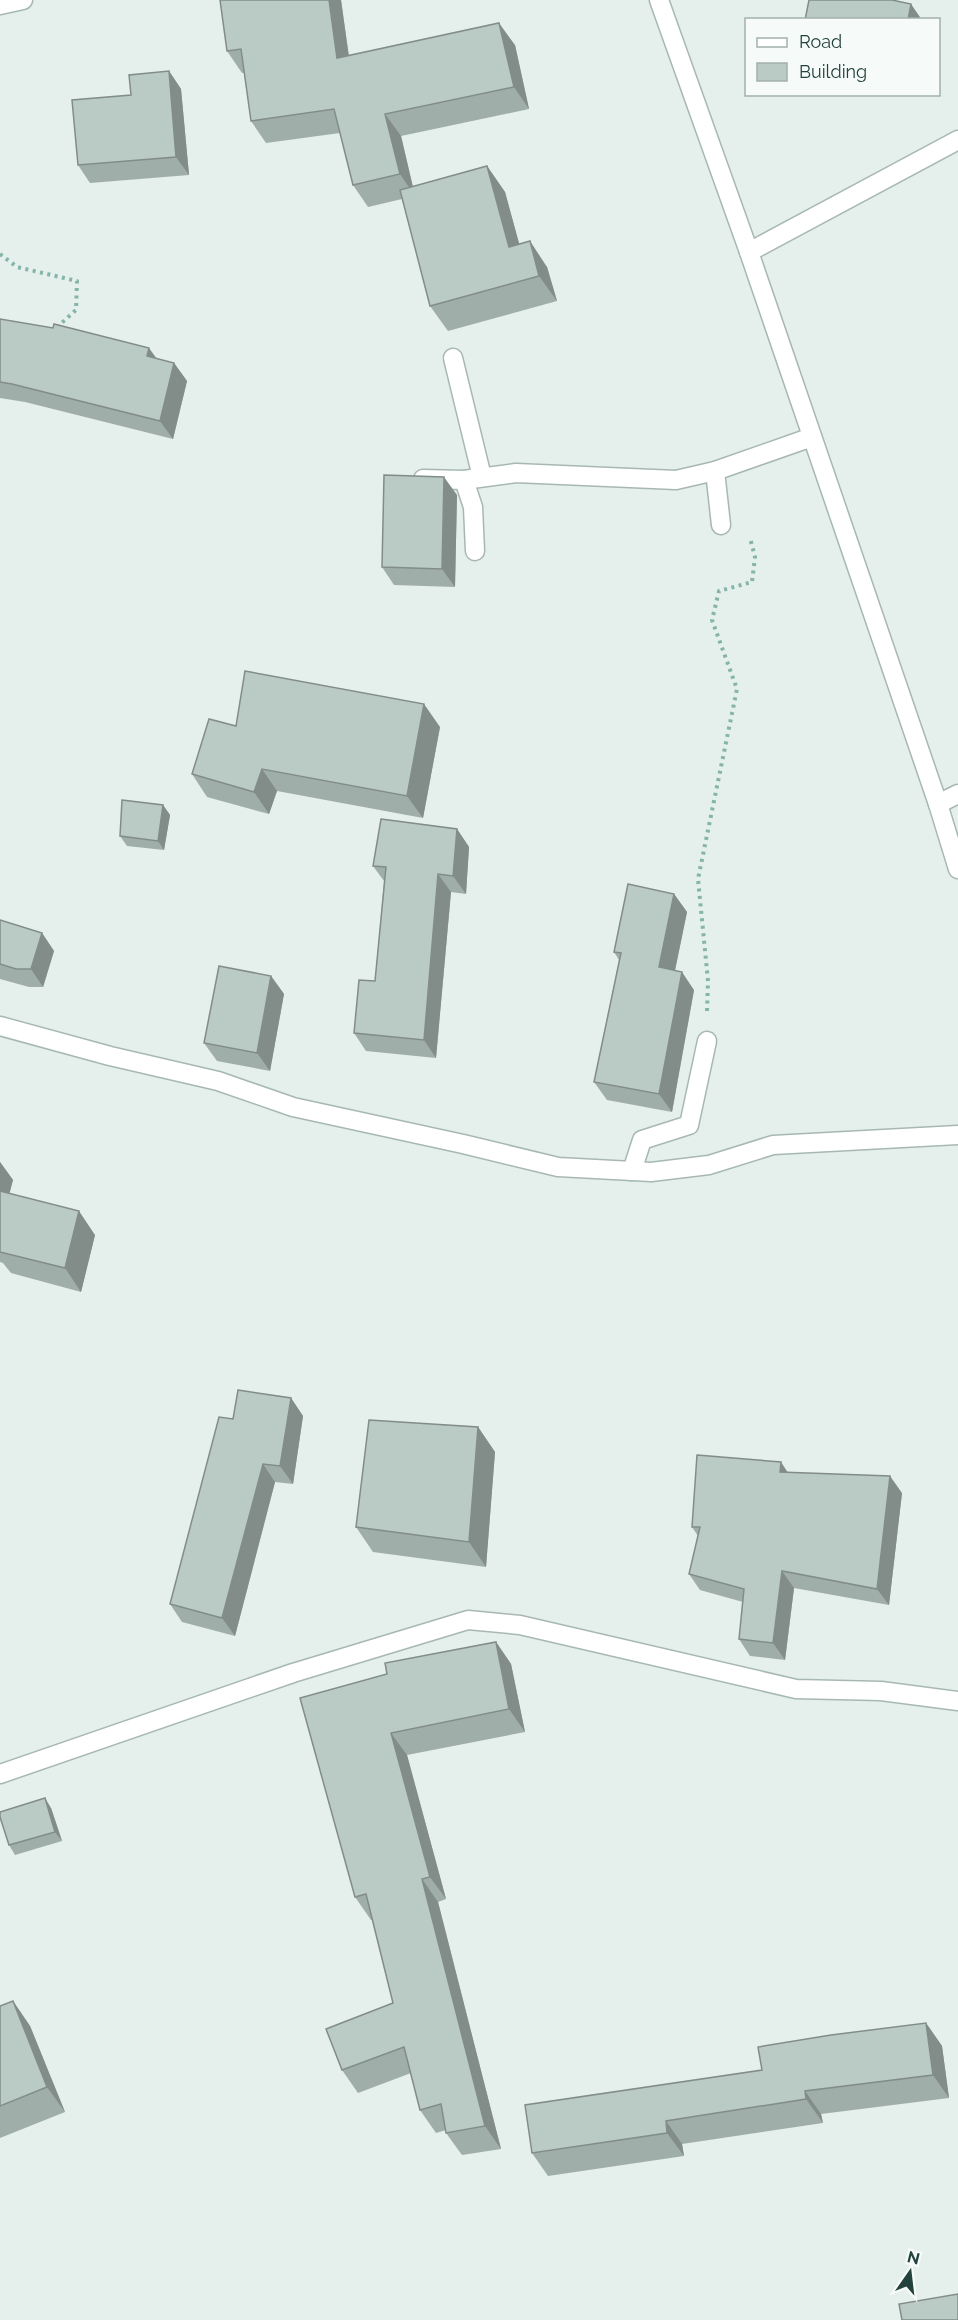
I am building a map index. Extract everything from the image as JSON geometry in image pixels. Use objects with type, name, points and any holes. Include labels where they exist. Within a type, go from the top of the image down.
[{"type":"street","points":[[0,5],[23,0]]},
{"type":"street","points":[[658,0],[749,252],[938,804],[958,869]]},
{"type":"street","points":[[749,252],[958,140]]},
{"type":"street","points":[[453,358],[473,478],[475,551]]},
{"type":"street","points":[[404,478],[473,478],[516,473],[676,480],[715,471],[812,437]]},
{"type":"street","points":[[715,471],[721,525]]},
{"type":"street","points":[[938,804],[958,794]]},
{"type":"street","points":[[0,1026],[110,1056],[218,1081],[293,1107],[558,1167],[651,1172],[709,1165],[773,1145],[958,1135]]},
{"type":"street","points":[[632,1171],[642,1140],[689,1125],[707,1041]]},
{"type":"street","points":[[0,1774],[293,1673],[468,1620],[520,1625],[796,1689],[881,1691],[958,1701]]},
{"type":"path","points":[[0,254],[17,267],[77,281],[76,310],[52,331]]},
{"type":"path","points":[[707,1041],[708,981],[698,879],[726,753],[737,689],[712,620],[720,591],[752,582],[755,557],[749,531],[721,525]]},
{"type":"building","points":[[220,0],[329,0],[337,58],[499,23],[514,87],[385,114],[400,174],[353,185],[334,109],[251,121],[241,49],[227,51]]},
{"type":"building","points":[[809,0],[892,0],[911,4],[908,18],[805,18]]},
{"type":"building","points":[[169,71],[176,157],[78,165],[72,100],[131,95],[129,75]]},
{"type":"building","points":[[487,166],[509,247],[530,241],[539,276],[430,306],[400,190]]},
{"type":"building","points":[[0,319],[53,328],[54,324],[149,348],[147,356],[174,363],[160,421],[0,382]]},
{"type":"building","points":[[384,475],[444,477],[442,569],[382,567]]},
{"type":"building","points":[[245,671],[424,704],[407,796],[262,769],[254,792],[192,774],[209,719],[236,726]]},
{"type":"building","points":[[122,800],[163,805],[158,841],[120,836]]},
{"type":"building","points":[[381,819],[457,829],[453,876],[438,874],[424,1040],[354,1033],[359,980],[375,981],[386,867],[373,866]]},
{"type":"building","points":[[628,884],[674,894],[659,967],[682,972],[659,1094],[594,1082],[621,953],[614,952]]},
{"type":"building","points":[[0,920],[42,933],[31,969],[16,969],[0,964]]},
{"type":"building","points":[[219,966],[271,976],[257,1053],[204,1043]]},
{"type":"building","points":[[0,1191],[79,1211],[65,1268],[0,1252]]},
{"type":"building","points":[[238,1390],[291,1398],[280,1466],[263,1464],[222,1618],[170,1604],[219,1417],[233,1419]]},
{"type":"building","points":[[369,1420],[478,1427],[469,1542],[356,1527]]},
{"type":"building","points":[[697,1455],[781,1462],[780,1472],[890,1476],[877,1589],[782,1571],[773,1643],[739,1639],[744,1589],[689,1574],[700,1527],[692,1527]]},
{"type":"building","points":[[496,1642],[509,1709],[391,1733],[430,1877],[422,1879],[485,2126],[446,2133],[441,2104],[420,2110],[404,2047],[342,2070],[326,2029],[393,2003],[366,1894],[355,1897],[300,1698],[387,1674],[385,1663]]},
{"type":"building","points":[[45,1798],[55,1832],[9,1845],[0,1812]]},
{"type":"building","points":[[13,2001],[47,2087],[0,2106],[0,2006]]},
{"type":"building","points":[[926,2023],[933,2075],[805,2091],[806,2099],[666,2121],[667,2133],[532,2153],[525,2105],[762,2070],[758,2047]]},
{"type":"building","points":[[958,2294],[958,2320],[902,2320],[899,2304]]}]
